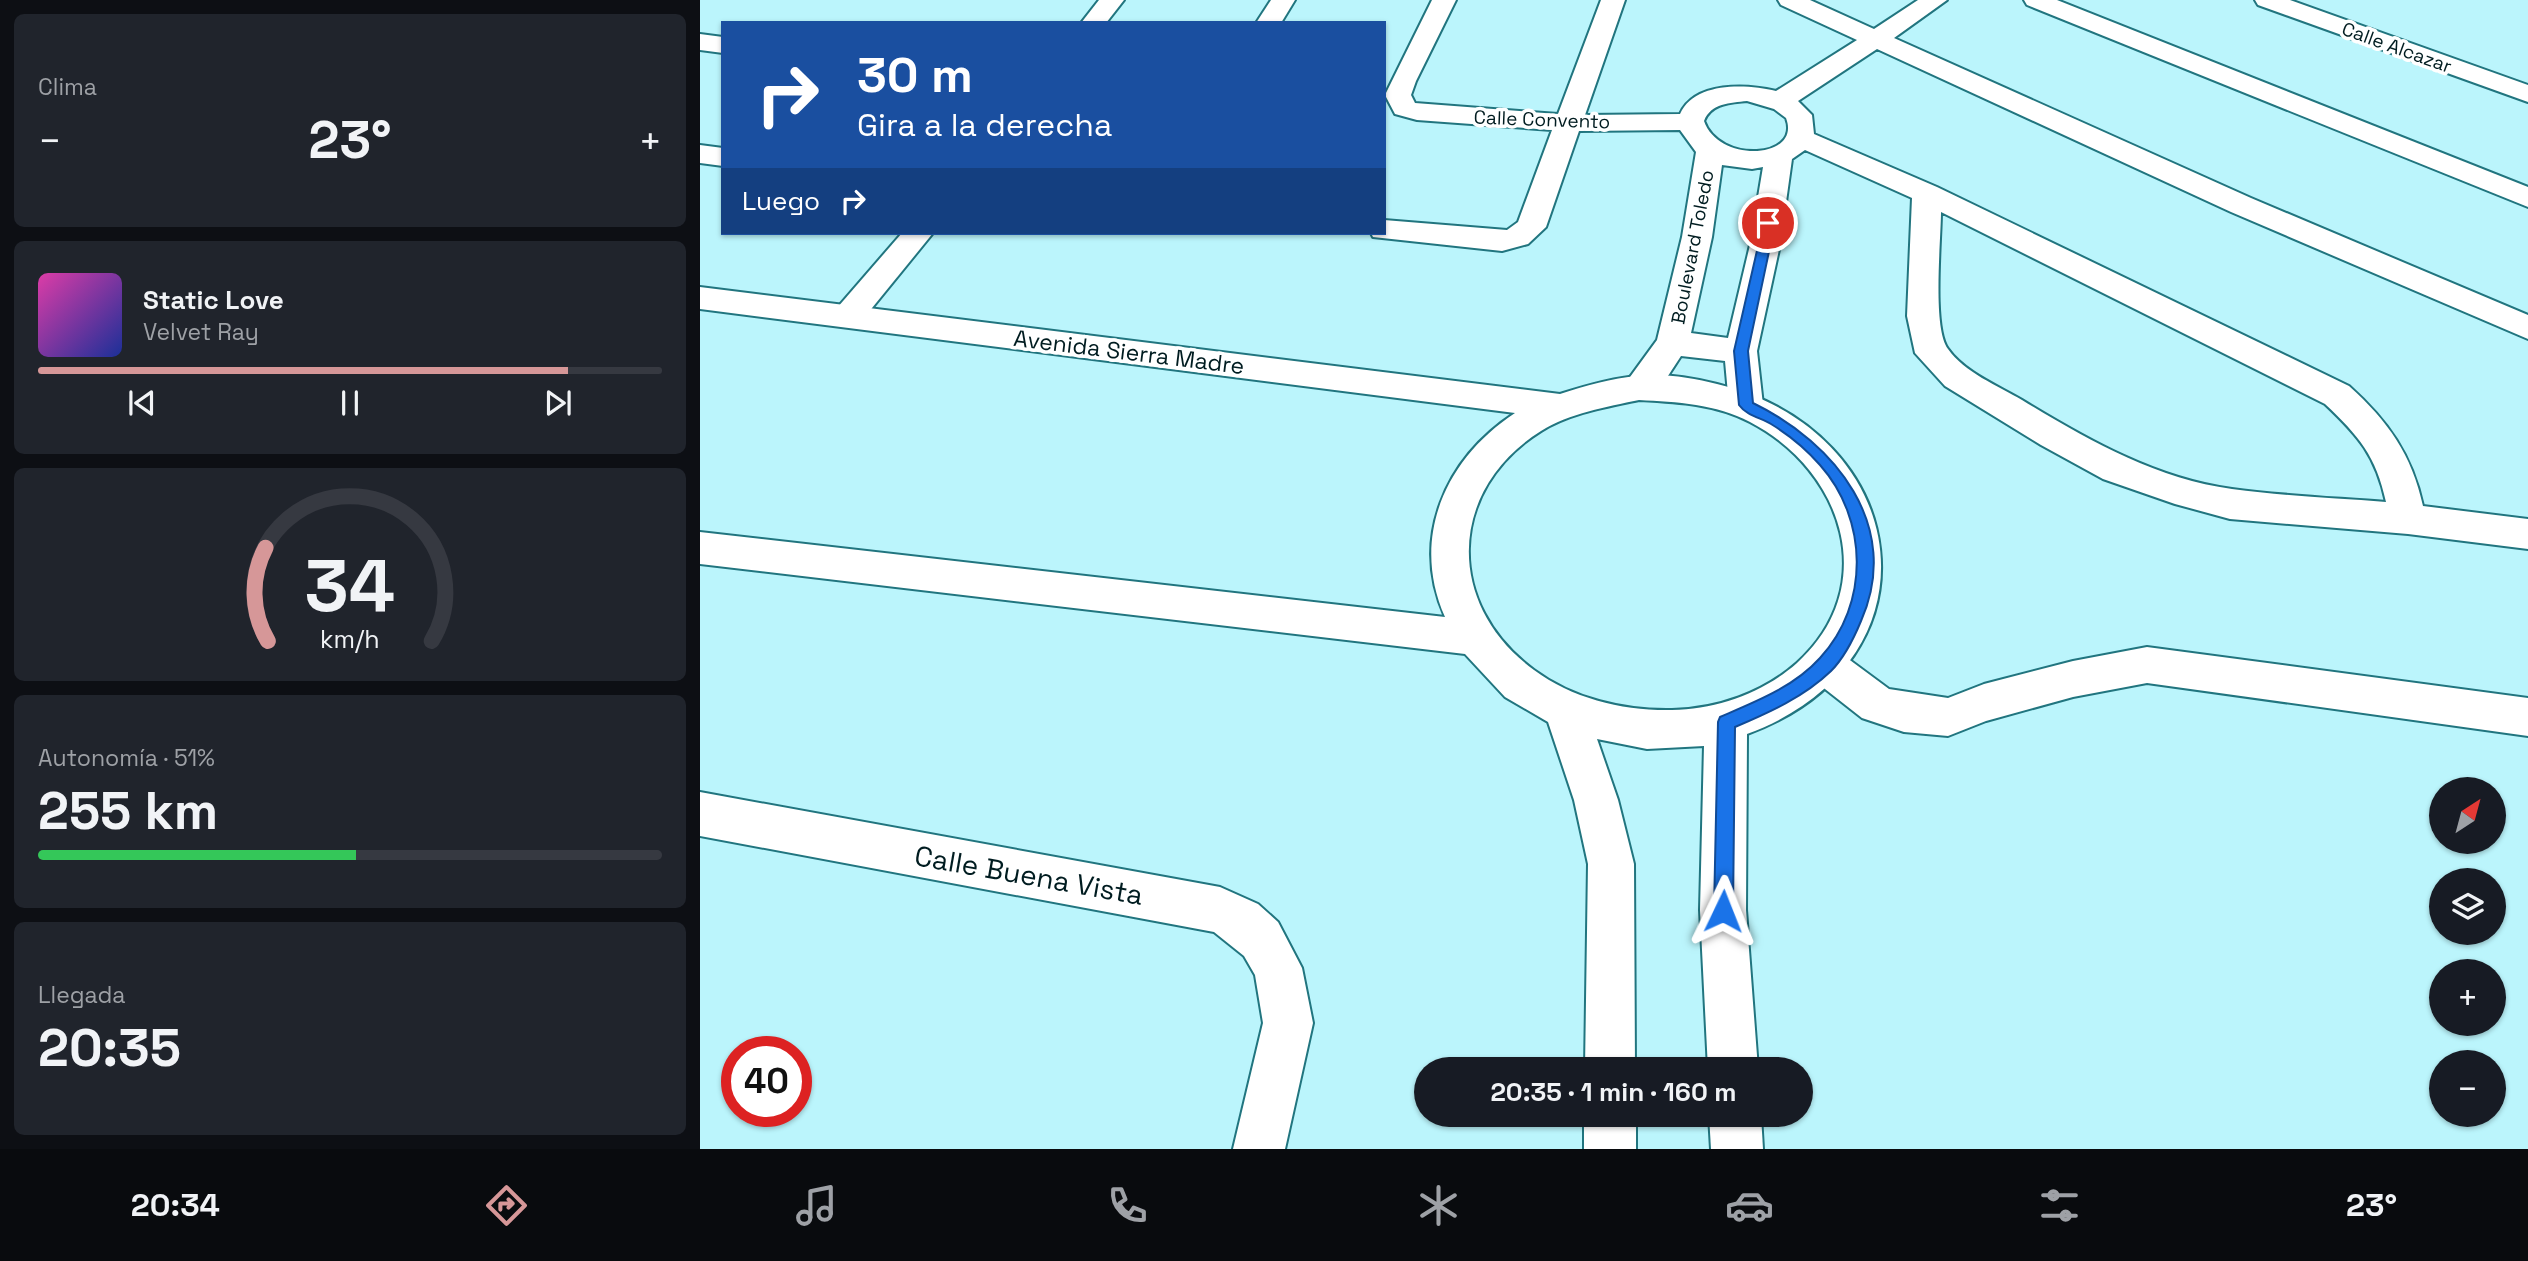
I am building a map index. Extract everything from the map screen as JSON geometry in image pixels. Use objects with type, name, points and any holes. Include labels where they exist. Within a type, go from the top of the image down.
[{"type":"street","points":[[1095,21],[1112,0]]},
{"type":"street","points":[[1269,21],[1283,0]]},
{"type":"street","name":"Calle Convento","points":[[1444,0],[1403,81],[1398,102],[1404,108],[1417,112],[1568,123],[1689,122]]},
{"type":"street","points":[[1386,230],[1502,241],[1517,237],[1531,227],[1613,0]]},
{"type":"street","points":[[1790,0],[2241,205],[2528,328]]},
{"type":"street","points":[[1779,101],[1935,0]]},
{"type":"street","points":[[2036,0],[2528,198]]},
{"type":"street","name":"Calle Alcazar","points":[[2267,0],[2528,94]]},
{"type":"street","points":[[700,42],[721,45]]},
{"type":"street","points":[[1746,405],[1741,351],[1790,146],[1802,128],[1799,118],[1779,101],[1747,93],[1715,97],[1693,112],[1689,122],[1691,132],[1710,151],[1744,160],[1790,146],[1927,193],[2337,395],[2384,441],[2398,472],[2408,519]]},
{"type":"street","name":"Boulevard Toledo","points":[[1639,387],[1673,343],[1697,237],[1710,151]]},
{"type":"street","points":[[700,154],[721,157]]},
{"type":"street","points":[[1927,193],[1923,316],[1931,353],[1957,377],[2053,436],[2116,469],[2175,490],[2230,504],[2408,519],[2528,534]]},
{"type":"street","points":[[848,316],[916,235]]},
{"type":"street","name":"Avenida Sierra Madre","points":[[700,298],[1557,406]]},
{"type":"street","name":"Boulevard Toledo","points":[[1673,343],[1741,351]]},
{"type":"street","points":[[1639,387],[1712,394],[1746,405],[1794,433],[1826,461],[1844,487],[1857,515],[1865,545],[1865,576],[1859,607],[1846,637],[1825,665],[1798,689],[1776,702],[1726,722],[1686,730],[1646,730],[1605,723],[1566,710],[1514,680],[1476,638],[1460,607],[1451,575],[1449,543],[1455,512],[1468,483],[1486,458],[1509,435],[1557,406],[1579,398],[1639,387]]},
{"type":"street","points":[[700,548],[1476,638]]},
{"type":"street","points":[[1825,665],[1877,705],[1904,713],[1948,717],[1984,703],[2073,678],[2147,665],[2528,717]]},
{"type":"street","points":[[1566,710],[1596,800],[1611,864],[1611,1057]]},
{"type":"street","points":[[1726,722],[1723,911],[1732,1057]]},
{"type":"street","name":"Calle Buena Vista","points":[[700,814],[1220,910],[1241,921],[1261,939],[1278,968],[1288,1023],[1259,1149]]},
{"type":"street","points":[[1610,1127],[1610,1149]]},
{"type":"street","points":[[1736,1127],[1737,1149]]},
{"type":"route","points":[[1723,911],[1726,722],[1765,708],[1781,699],[1798,689],[1825,665],[1846,637],[1859,607],[1865,576],[1865,545],[1857,515],[1844,487],[1826,461],[1776,420],[1746,405],[1741,351],[1768,223]]}]
